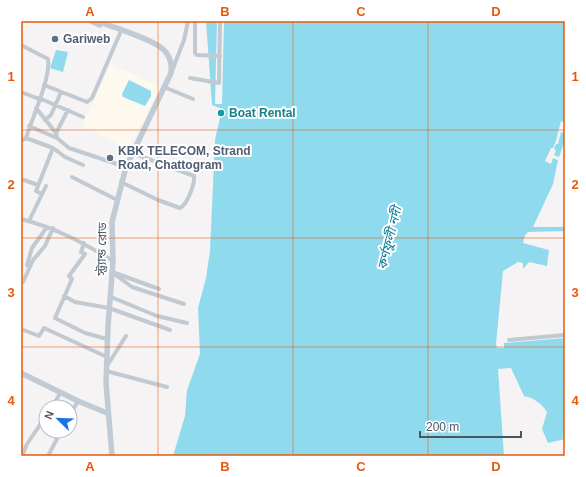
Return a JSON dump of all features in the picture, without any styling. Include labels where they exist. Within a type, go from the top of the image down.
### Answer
[{"type":"main road","points":[[91,21],[155,44],[162,48],[168,55],[172,64],[171,73]]},
{"type":"main road","points":[[98,21],[121,32]]},
{"type":"main road","name":"স্ট্র্যান্ড রোড","points":[[112,456],[112,442],[107,413],[106,369],[109,308],[113,273],[112,222],[126,167],[171,73]]},
{"type":"main road","points":[[21,373],[74,399]]},
{"type":"main road","points":[[78,401],[107,413]]},
{"type":"street","points":[[171,73],[184,40],[188,21]]},
{"type":"street","points":[[195,21],[194,53],[198,55],[220,56]]},
{"type":"street","points":[[190,78],[219,83],[220,21]]},
{"type":"street","points":[[44,85],[87,102],[90,101],[121,32]]},
{"type":"street","points":[[21,45],[48,59],[44,85],[26,138]]},
{"type":"street","points":[[164,87],[193,99]]},
{"type":"street","points":[[21,92],[84,117]]},
{"type":"street","points":[[45,120],[51,115],[61,92]]},
{"type":"street","points":[[36,108],[57,136],[69,148],[126,167]]},
{"type":"street","points":[[57,136],[68,110]]},
{"type":"street","points":[[29,126],[57,136]]},
{"type":"street","points":[[21,140],[26,138],[53,148],[83,166]]},
{"type":"street","points":[[42,194],[36,192],[53,148]]},
{"type":"street","points":[[121,182],[158,200],[180,208],[184,206],[189,194],[194,176],[132,153]]},
{"type":"street","points":[[72,177],[117,200]]},
{"type":"street","points":[[21,179],[38,184]]},
{"type":"street","points":[[29,221],[46,186]]},
{"type":"street","points":[[21,219],[53,228],[84,243],[113,261]]},
{"type":"street","points":[[23,282],[32,248],[47,227]]},
{"type":"street","points":[[28,266],[45,246],[53,228]]},
{"type":"street","points":[[84,243],[81,252],[85,254],[72,270],[69,277],[72,279],[55,318],[85,333],[107,339]]},
{"type":"street","points":[[21,264],[28,266]]},
{"type":"street","points":[[113,273],[159,289]]},
{"type":"street","points":[[113,273],[132,287],[184,304]]},
{"type":"street","points":[[64,296],[80,303],[109,308],[170,330]]},
{"type":"street","points":[[111,297],[157,316],[187,323]]},
{"type":"street","points":[[21,329],[39,336],[44,328],[107,358]]},
{"type":"street","points":[[509,340],[565,335]]},
{"type":"street","points":[[126,336],[106,369],[167,387]]},
{"type":"street","points":[[57,399],[62,392]]},
{"type":"street","points":[[22,456],[27,444],[38,428]]},
{"type":"street","points":[[48,456],[57,439]]},
{"type":"shaded area","points":[[111,64],[161,87],[128,149],[82,125]]},
{"type":"water","name":"কর্ণফুলী নদী","points":[[206,21],[565,21],[565,140],[558,160],[553,184],[533,227],[565,227],[565,231],[528,232],[525,235],[523,243],[549,250],[547,266],[529,262],[523,269],[523,263],[518,262],[503,271],[496,344],[497,348],[504,348],[504,343],[565,338],[565,439],[548,443],[542,429],[547,412],[537,401],[524,396],[511,368],[498,369],[504,456],[173,456],[185,416],[187,390],[200,354],[198,308],[206,278],[210,251],[215,140],[222,109],[212,105]]},
{"type":"water","points":[[56,50],[68,52],[63,72],[50,68]]},
{"type":"water","points":[[129,80],[151,91],[151,96],[145,106],[123,97],[122,94]]},
{"type":"pier","points":[[217,21],[224,21],[222,104],[215,104]]},
{"type":"pier","points":[[561,121],[565,123],[565,130],[564,133],[561,132],[558,144],[556,144],[554,149],[556,150],[554,155],[560,158],[560,161],[553,158],[551,164],[545,161],[556,141]]},
{"type":"place","name":"Gariweb","points":[[55,39]]},
{"type":"place","name":"Boat Rental","points":[[221,113]]},
{"type":"place","name":"KBK TELECOM, Strand Road, Chattogram","points":[[110,158]]}]
